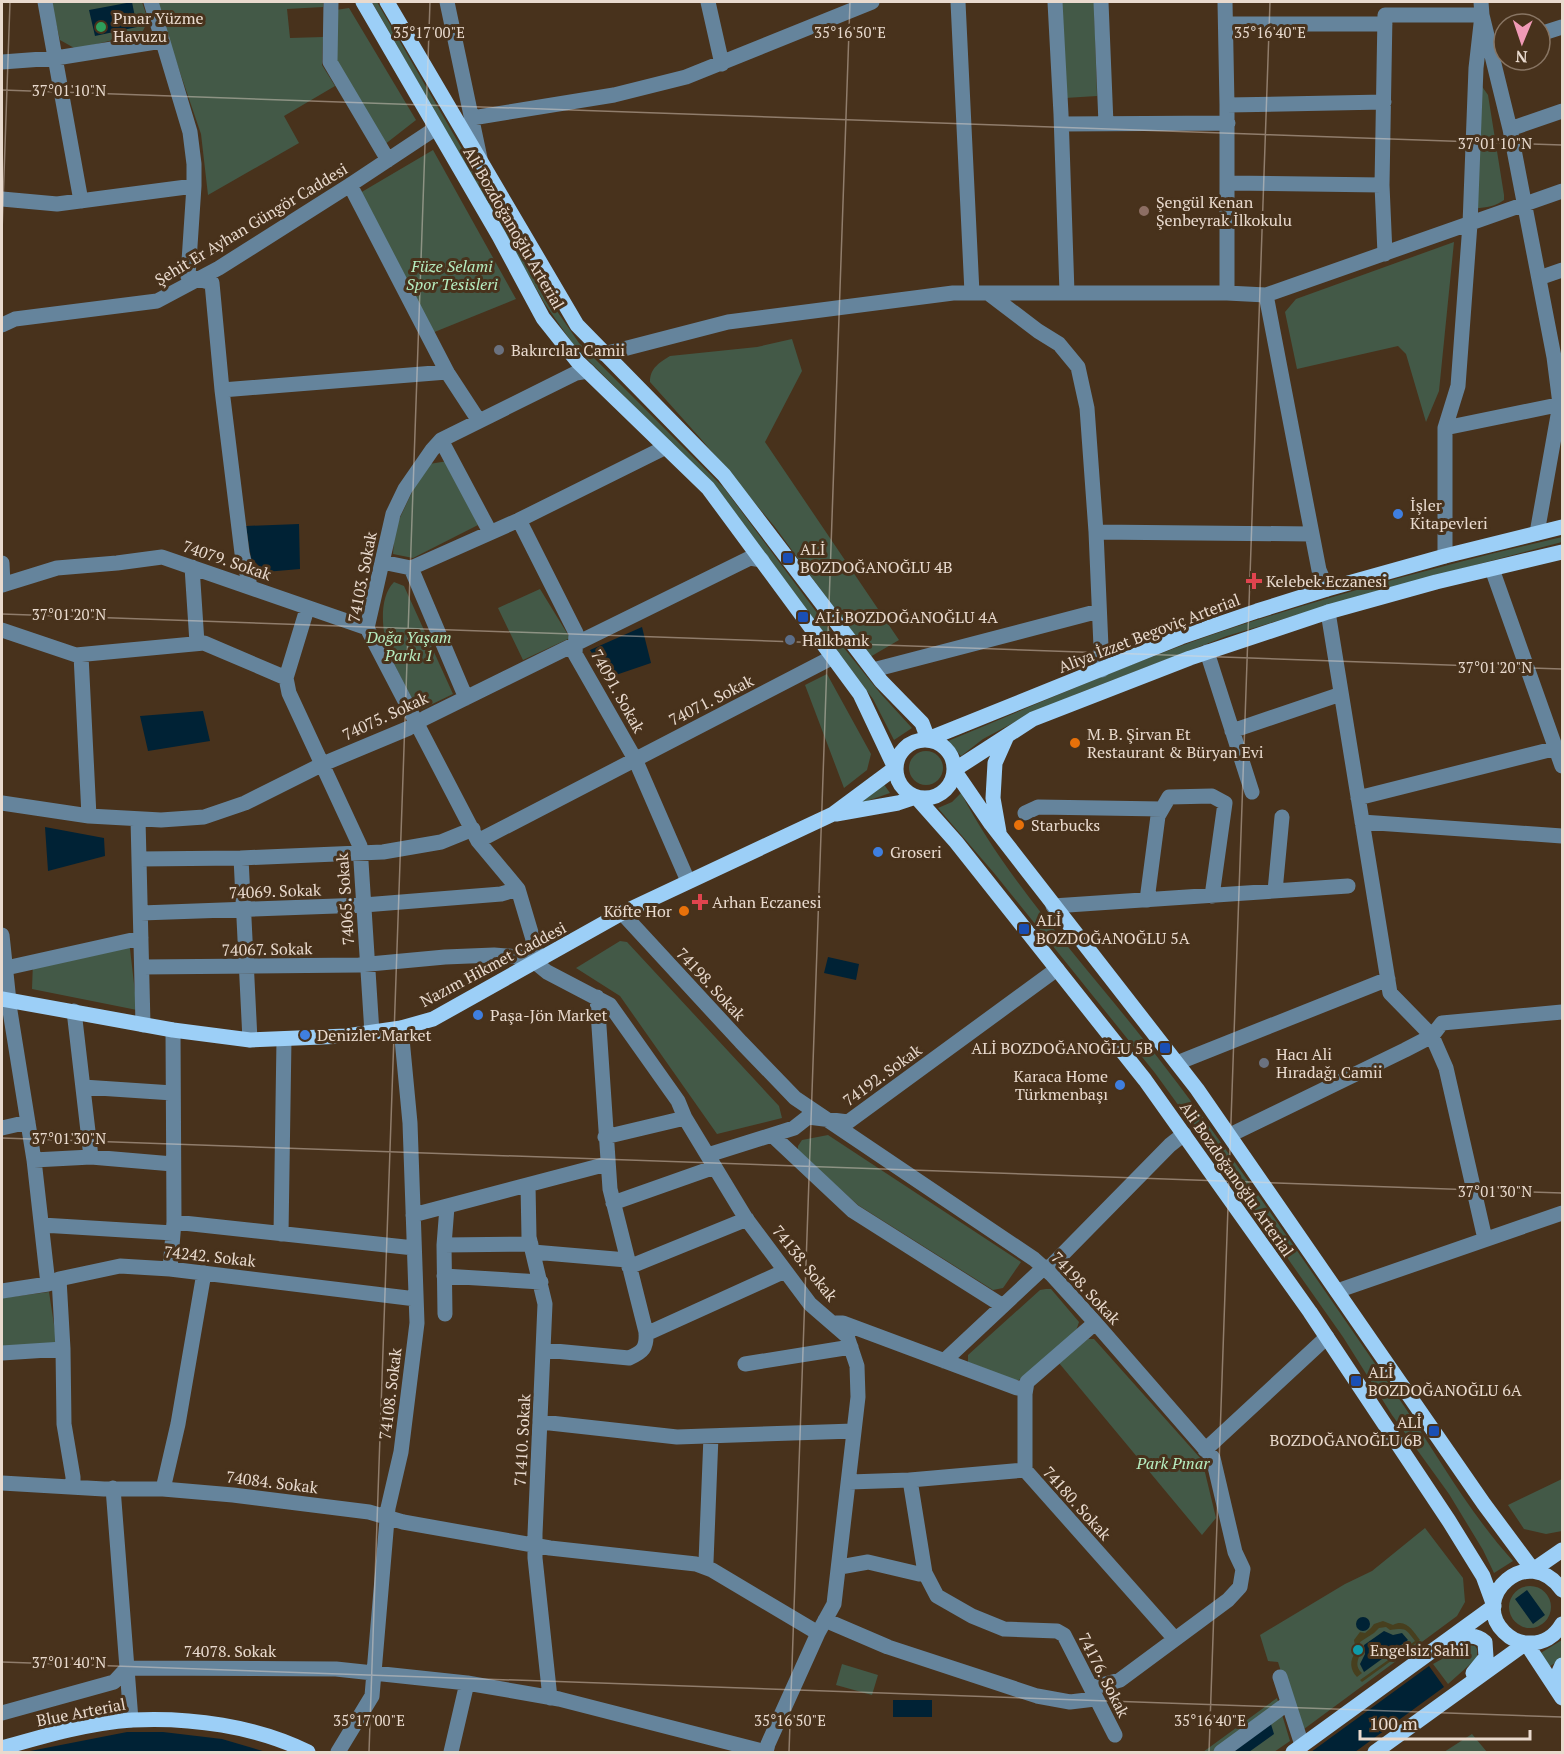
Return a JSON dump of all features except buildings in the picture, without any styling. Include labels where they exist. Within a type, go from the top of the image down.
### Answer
[{"type":"main road","name":"Ali Bozdoğanoğlu Arterial","points":[[363,2],[499,236],[543,318],[588,371],[708,488],[860,693],[895,768]]},
{"type":"main road","name":"Ali Bozdoğanoğlu Arterial","points":[[387,2],[577,326],[724,475],[873,670],[922,723],[928,739]]},
{"type":"main road","name":"Aliya İzzet Begoviç Arterial","points":[[928,739],[1181,637],[1327,588],[1563,527]]},
{"type":"main road","points":[[954,770],[1033,719],[1207,652],[1328,612],[1430,584],[1563,552]]},
{"type":"main road","points":[[1000,837],[993,798],[995,763],[1007,736]]},
{"type":"main road","points":[[928,739],[946,748],[951,756],[954,770],[950,785],[943,792],[934,796],[916,797],[898,803],[833,814],[895,768],[902,750],[909,744],[928,739]]},
{"type":"main road","points":[[895,768],[901,786],[916,797]]},
{"type":"main road","name":"Ali Bozdoğanoğlu Arterial","points":[[954,770],[1000,837],[1177,1063],[1230,1135],[1484,1504],[1533,1570]]},
{"type":"main road","name":"Ali Bozdoğanoğlu Arterial","points":[[916,797],[956,842],[1145,1080],[1184,1134],[1327,1337],[1449,1521],[1483,1576],[1500,1628],[1509,1637],[1526,1643]]},
{"type":"main road","name":"Nazım Hikmet Caddesi","points":[[5,999],[143,1025],[250,1040],[372,1033],[401,1028],[433,1019],[622,913],[833,814]]},
{"type":"main road","points":[[1298,1749],[1494,1606],[1501,1585],[1510,1577],[1533,1570],[1563,1550]]},
{"type":"main road","points":[[1533,1570],[1546,1574],[1563,1590]]},
{"type":"main road","points":[[1376,1752],[1526,1643],[1542,1642],[1553,1636],[1563,1624]]},
{"type":"main road","points":[[1423,1657],[1467,1636],[1480,1637],[1485,1642],[1486,1657],[1452,1696]]},
{"type":"main road","points":[[1526,1643],[1563,1697]]},
{"type":"main road","points":[[1563,1665],[1557,1674],[1557,1679],[1563,1697]]},
{"type":"main road","name":"Blue Arterial","points":[[2,1748],[85,1726],[131,1720],[162,1720],[209,1723],[278,1740],[308,1752]]},
{"type":"street","points":[[45,2],[81,201]]},
{"type":"street","points":[[151,2],[190,132],[194,186],[188,276],[212,283],[222,390],[242,554],[250,586]]},
{"type":"street","points":[[332,2],[330,62],[388,160]]},
{"type":"street","points":[[447,2],[481,164]]},
{"type":"street","points":[[708,2],[722,64]]},
{"type":"street","points":[[472,118],[614,95],[686,77],[872,2]]},
{"type":"street","points":[[958,2],[972,293]]},
{"type":"street","points":[[1055,2],[1062,124],[1067,293]]},
{"type":"street","points":[[1101,2],[1106,124]]},
{"type":"street","points":[[1225,2],[1228,123],[1227,293]]},
{"type":"street","points":[[1385,254],[1382,186],[1385,15],[1481,8]]},
{"type":"street","points":[[1481,8],[1492,34]]},
{"type":"street","points":[[1445,556],[1444,428],[1458,386],[1470,224],[1476,68],[1481,8]]},
{"type":"street","points":[[1226,24],[1385,24]]},
{"type":"street","points":[[2,62],[56,58],[162,41]]},
{"type":"street","points":[[1501,72],[1524,204],[1558,356],[1561,404],[1537,533]]},
{"type":"street","points":[[1227,105],[1384,102]]},
{"type":"street","points":[[1510,129],[1563,111]]},
{"type":"street","points":[[1062,124],[1228,123]]},
{"type":"street","name":"Şehit Er Ayhan Güngör Caddesi","points":[[2,325],[15,318],[157,301],[200,279],[350,186],[436,129]]},
{"type":"street","points":[[1227,183],[1382,186]]},
{"type":"street","points":[[2,199],[57,204],[194,186]]},
{"type":"street","points":[[350,186],[447,372],[479,421]]},
{"type":"street","points":[[604,354],[728,322],[953,293],[1266,295],[1563,191]]},
{"type":"street","points":[[1539,278],[1563,270]]},
{"type":"street","points":[[988,293],[1059,344],[1078,367],[1087,408],[1096,532],[1102,669]]},
{"type":"street","points":[[1266,295],[1312,534],[1320,570],[1327,588]]},
{"type":"street","name":"74103. Sokak","points":[[536,963],[535,946],[518,889],[476,835],[367,628],[393,514],[405,489],[441,440],[576,373],[588,371]]},
{"type":"street","points":[[222,390],[447,372]]},
{"type":"street","points":[[1444,428],[1561,404]]},
{"type":"street","points":[[441,440],[490,532]]},
{"type":"street","points":[[382,562],[411,568],[519,519],[666,447]]},
{"type":"street","name":"74091. Sokak","points":[[519,519],[576,633],[575,654],[635,759],[688,881]]},
{"type":"street","points":[[1096,532],[1312,534]]},
{"type":"street","name":"74079. Sokak","points":[[2,585],[57,568],[162,557],[367,628]]},
{"type":"street","name":"74075. Sokak","points":[[2,803],[89,816],[161,820],[204,817],[245,803],[323,764],[417,723],[750,558],[762,560]]},
{"type":"street","points":[[2,563],[2,585]]},
{"type":"street","points":[[192,567],[197,643]]},
{"type":"street","points":[[411,568],[466,698]]},
{"type":"street","points":[[1492,569],[1563,766]]},
{"type":"street","points":[[2,630],[76,655],[204,643],[286,678],[307,609]]},
{"type":"street","points":[[873,670],[1100,611]]},
{"type":"street","points":[[1328,612],[1390,993],[1432,1036],[1446,1068],[1485,1239]]},
{"type":"street","points":[[1207,652],[1252,792]]},
{"type":"street","points":[[81,655],[89,816]]},
{"type":"street","name":"74071. Sokak","points":[[139,859],[241,858],[383,852],[476,835],[635,759],[833,657]]},
{"type":"street","name":"74065. Sokak","points":[[286,678],[289,693],[360,846],[372,1033]]},
{"type":"street","points":[[1232,731],[1341,694]]},
{"type":"street","points":[[1358,798],[1557,748]]},
{"type":"street","points":[[1147,900],[1158,816],[1169,797],[1212,796],[1225,803],[1212,896]]},
{"type":"street","points":[[1025,813],[1038,807],[1162,809]]},
{"type":"street","points":[[1275,891],[1282,817]]},
{"type":"street","points":[[138,819],[143,1025]]},
{"type":"street","points":[[1362,822],[1563,836]]},
{"type":"street","points":[[241,858],[250,1040]]},
{"type":"street","points":[[1053,906],[1348,886]]},
{"type":"street","name":"74069. Sokak","points":[[141,913],[364,905],[501,894],[518,889]]},
{"type":"street","name":"74198. Sokak","points":[[622,913],[795,1098],[1046,1268],[1213,1458],[1235,1552],[1244,1569],[1240,1587],[1228,1600],[1120,1680],[1070,1702],[1037,1696],[821,1626],[704,1566]]},
{"type":"street","points":[[2,935],[6,968],[5,999],[28,1122],[42,1225],[54,1282],[63,1349],[64,1424],[74,1477],[73,1487]]},
{"type":"street","points":[[6,968],[141,938]]},
{"type":"street","name":"74067. Sokak","points":[[142,967],[246,968],[367,964],[494,955],[519,957],[536,963]]},
{"type":"street","name":"74138. Sokak","points":[[536,963],[547,972],[610,1005],[678,1101],[685,1118],[747,1219],[810,1304],[847,1336],[857,1366],[858,1397],[834,1604],[821,1626],[766,1752]]},
{"type":"street","name":"74192. Sokak","points":[[613,1203],[772,1135],[794,1128],[808,1117],[848,1122],[1056,969]]},
{"type":"street","points":[[1177,1063],[1388,979]]},
{"type":"street","points":[[544,1350],[629,1358],[641,1353],[646,1345],[646,1334],[613,1203],[607,1164],[597,997]]},
{"type":"street","points":[[74,1011],[91,1157]]},
{"type":"street","points":[[1230,1135],[1432,1036],[1442,1023],[1563,1012]]},
{"type":"street","name":"74108. Sokak","points":[[338,1752],[372,1696],[387,1517],[401,1452],[417,1323],[410,1123],[401,1028]]},
{"type":"street","points":[[170,1269],[173,1228],[173,1030]]},
{"type":"street","points":[[281,1234],[284,1039]]},
{"type":"street","points":[[83,1087],[173,1093]]},
{"type":"street","points":[[605,1137],[685,1118]]},
{"type":"street","points":[[2,1128],[28,1122]]},
{"type":"street","points":[[944,1361],[1039,1272],[1052,1265],[1170,1145],[1184,1134]]},
{"type":"street","points":[[772,1135],[853,1211],[1003,1306]]},
{"type":"street","points":[[34,1160],[91,1157],[173,1164]]},
{"type":"street","points":[[413,1215],[447,1208],[607,1164]]},
{"type":"street","name":"71410. Sokak","points":[[528,1185],[532,1248],[545,1304],[535,1546],[550,1698]]},
{"type":"street","points":[[445,1314],[444,1245],[447,1208]]},
{"type":"street","points":[[1337,1291],[1563,1213]]},
{"type":"street","points":[[444,1245],[532,1248],[628,1263],[747,1219]]},
{"type":"street","points":[[42,1225],[173,1228],[281,1234],[414,1248]]},
{"type":"street","name":"74242. Sokak","points":[[2,1291],[54,1282],[120,1266],[170,1269],[416,1299]]},
{"type":"street","points":[[646,1334],[785,1271]]},
{"type":"street","points":[[163,1490],[178,1425],[204,1273]]},
{"type":"street","points":[[444,1276],[541,1282]]},
{"type":"street","points":[[831,1322],[843,1323],[1017,1388],[1025,1388],[1027,1382],[1095,1323]]},
{"type":"street","points":[[1205,1450],[1327,1337]]},
{"type":"street","points":[[745,1364],[851,1347]]},
{"type":"street","points":[[2,1353],[63,1349]]},
{"type":"street","name":"74180. Sokak","points":[[1025,1388],[1025,1470],[1174,1640]]},
{"type":"street","points":[[541,1422],[677,1437],[854,1431]]},
{"type":"street","points":[[704,1566],[711,1436]]},
{"type":"street","points":[[849,1482],[910,1480],[1025,1470]]},
{"type":"street","name":"74176. Sokak","points":[[910,1480],[925,1573],[937,1596],[972,1616],[1004,1629],[1057,1631],[1064,1635],[1115,1735]]},
{"type":"street","name":"74084. Sokak","points":[[2,1483],[233,1495],[369,1512],[403,1522],[535,1546],[704,1566]]},
{"type":"street","points":[[113,1488],[131,1720]]},
{"type":"street","points":[[840,1567],[868,1562],[919,1574],[925,1573]]},
{"type":"street","points":[[2,1713],[114,1682],[127,1668]]},
{"type":"street","name":"74078. Sokak","points":[[127,1668],[336,1669],[467,1683],[550,1698],[766,1752]]},
{"type":"street","points":[[1280,1677],[1298,1749]]},
{"type":"street","points":[[451,1752],[467,1683]]},
{"type":"street","points":[[1221,1752],[1288,1703]]},
{"type":"green space","name":"Pınar Yüzme Havuzu","points":[[51,2],[142,2],[148,20],[142,33],[76,49],[60,40]]},
{"type":"green space","points":[[156,2],[323,2],[323,7],[287,9],[290,38],[323,37],[322,65],[335,86],[284,116],[299,143],[208,195],[201,134]]},
{"type":"green space","points":[[372,2],[377,2],[550,301],[579,343],[724,488],[832,633],[880,693],[912,728],[894,740],[873,699],[719,491],[575,347],[545,304]]},
{"type":"green space","points":[[1061,2],[1094,2],[1097,96],[1065,98]]},
{"type":"green space","points":[[349,8],[416,120],[384,145],[333,60],[336,10]]},
{"type":"green space","points":[[1481,85],[1488,95],[1504,200],[1491,206],[1476,208]]},
{"type":"green space","name":"Füze Selami Spor Tesisleri","points":[[433,150],[516,299],[432,333],[360,193]]},
{"type":"green space","points":[[1454,242],[1439,391],[1426,422],[1406,354],[1398,346],[1297,369],[1285,312],[1296,299]]},
{"type":"green space","points":[[792,339],[802,371],[765,442],[899,640],[870,657],[775,527],[650,382],[653,369],[670,356],[757,347]]},
{"type":"green space","points":[[448,461],[478,525],[413,558],[393,554],[395,528],[415,486],[429,464]]},
{"type":"green space","points":[[1562,537],[1562,542],[1366,594],[1227,636],[1026,716],[983,739],[961,756],[948,741],[1121,669],[1226,630],[1393,580]]},
{"type":"green space","name":"Doğa Yaşam Parkı 1","points":[[394,582],[404,586],[453,694],[422,709],[410,694],[392,660],[387,645],[383,626],[385,597]]},
{"type":"green space","points":[[540,589],[570,638],[523,660],[498,608]]},
{"type":"green space","points":[[827,674],[871,754],[867,770],[844,788],[805,685]]},
{"type":"green space","points":[[926,751],[938,756],[943,768],[938,780],[926,785],[914,780],[909,768],[914,756]]},
{"type":"green space","points":[[883,783],[890,793],[847,808]]},
{"type":"green space","points":[[961,793],[1020,885],[1158,1057],[1209,1126],[1404,1406],[1469,1505],[1513,1561],[1494,1573],[1483,1550],[1449,1494],[1392,1415],[1343,1337],[1155,1073],[994,873],[938,808],[952,802]]},
{"type":"green space","points":[[129,940],[137,1010],[32,989],[33,962]]},
{"type":"green space","points":[[620,941],[627,942],[779,1106],[782,1118],[717,1134],[620,996],[576,968]]},
{"type":"green space","points":[[828,1135],[1021,1262],[1003,1288],[993,1290],[858,1205],[798,1151],[802,1140]]},
{"type":"green space","points":[[1051,1289],[1079,1322],[1076,1331],[1019,1380],[968,1362],[968,1355],[1040,1290]]},
{"type":"green space","points":[[49,1292],[57,1344],[2,1347],[2,1298]]},
{"type":"green space","name":"Park Pınar","points":[[1088,1339],[1094,1339],[1202,1460],[1216,1518],[1202,1535],[1059,1363]]},
{"type":"green space","points":[[1562,1479],[1562,1531],[1546,1534],[1524,1529],[1508,1505]]},
{"type":"green space","points":[[1425,1528],[1463,1578],[1465,1602],[1457,1616],[1300,1732],[1278,1662],[1268,1661],[1260,1635],[1345,1584],[1372,1571]]},
{"type":"green space","points":[[1530,1586],[1545,1592],[1551,1607],[1545,1622],[1530,1628],[1515,1622],[1509,1607],[1515,1592]]},
{"type":"green space","points":[[1562,1640],[1562,1658],[1549,1667],[1539,1654]]},
{"type":"green space","points":[[1467,1645],[1475,1646],[1477,1658],[1448,1684],[1433,1664]]},
{"type":"green space","points":[[842,1664],[878,1675],[872,1695],[836,1685]]},
{"type":"green space","points":[[1277,1698],[1290,1741],[1274,1752],[1203,1752]]},
{"type":"green space","points":[[1472,1734],[1487,1752],[1444,1752]]},
{"type":"sand","name":"Engelsiz Sahil","points":[[1383,1621],[1393,1625],[1405,1624],[1420,1640],[1362,1682],[1360,1680],[1415,1641],[1405,1630],[1379,1628],[1360,1642],[1361,1653],[1357,1663],[1362,1673],[1357,1677],[1351,1665],[1356,1652],[1354,1640],[1360,1632],[1365,1633],[1374,1624]]},
{"type":"water","points":[[132,2],[137,27],[95,36],[89,10]]},
{"type":"water","points":[[299,524],[300,569],[265,572],[251,558],[246,526]]},
{"type":"water","points":[[642,627],[651,663],[607,678],[590,650]]},
{"type":"water","points":[[203,711],[210,741],[148,751],[140,716]]},
{"type":"water","points":[[45,827],[104,838],[105,856],[48,871]]},
{"type":"water","points":[[828,957],[859,964],[856,980],[824,973]]},
{"type":"water","points":[[1527,1590],[1545,1615],[1533,1624],[1515,1599]]},
{"type":"water","points":[[1360,1617],[1366,1617],[1370,1624],[1366,1631],[1360,1631],[1356,1627],[1356,1621]]},
{"type":"water","points":[[1384,1631],[1393,1635],[1402,1633],[1408,1640],[1364,1672],[1360,1664],[1365,1654],[1364,1645]]},
{"type":"water","points":[[1429,1666],[1444,1687],[1355,1752],[1311,1752]]},
{"type":"water","points":[[893,1700],[932,1700],[932,1717],[893,1717]]},
{"type":"water","points":[[1270,1721],[1274,1734],[1249,1752],[1228,1752]]},
{"type":"water","points":[[127,1732],[163,1732],[222,1739],[266,1752],[25,1752]]},
{"type":"place","name":"Pınar Yüzme Havuzu","points":[[101,27]]},
{"type":"place","name":"Şengül Kenan Şenbeyrak İlkokulu","points":[[1144,211]]},
{"type":"place","name":"Bakırcılar Camii","points":[[499,350]]},
{"type":"place","name":"İşler Kitapevleri","points":[[1398,514]]},
{"type":"place","name":"ALİ BOZDOĞANOĞLU 4B","points":[[788,558]]},
{"type":"place","name":"Kelebek Eczanesi","points":[[1254,581]]},
{"type":"place","name":"ALİ BOZDOĞANOĞLU 4A","points":[[803,617]]},
{"type":"place","name":"Halkbank","points":[[790,640]]},
{"type":"place","name":"M. B. Şirvan Et Restaurant & Büryan Evi","points":[[1075,743]]},
{"type":"place","name":"Starbucks","points":[[1019,825]]},
{"type":"place","name":"Groseri","points":[[878,852]]},
{"type":"place","name":"Arhan Eczanesi","points":[[700,902]]},
{"type":"place","name":"Köfte Hor","points":[[684,911]]},
{"type":"place","name":"ALİ BOZDOĞANOĞLU 5A","points":[[1024,929]]},
{"type":"place","name":"Paşa-Jön Market","points":[[478,1015]]},
{"type":"place","name":"Denizler Market","points":[[305,1035]]},
{"type":"place","name":"ALİ BOZDOĞANOĞLU 5B","points":[[1165,1048]]},
{"type":"place","name":"Hacı Ali Hıradağı Camii","points":[[1264,1063]]},
{"type":"place","name":"Karaca Home Türkmenbaşı","points":[[1120,1085]]},
{"type":"place","name":"ALİ BOZDOĞANOĞLU 6A","points":[[1356,1381]]},
{"type":"place","name":"ALİ BOZDOĞANOĞLU 6B","points":[[1434,1431]]},
{"type":"place","name":"Engelsiz Sahil","points":[[1358,1650]]}]
